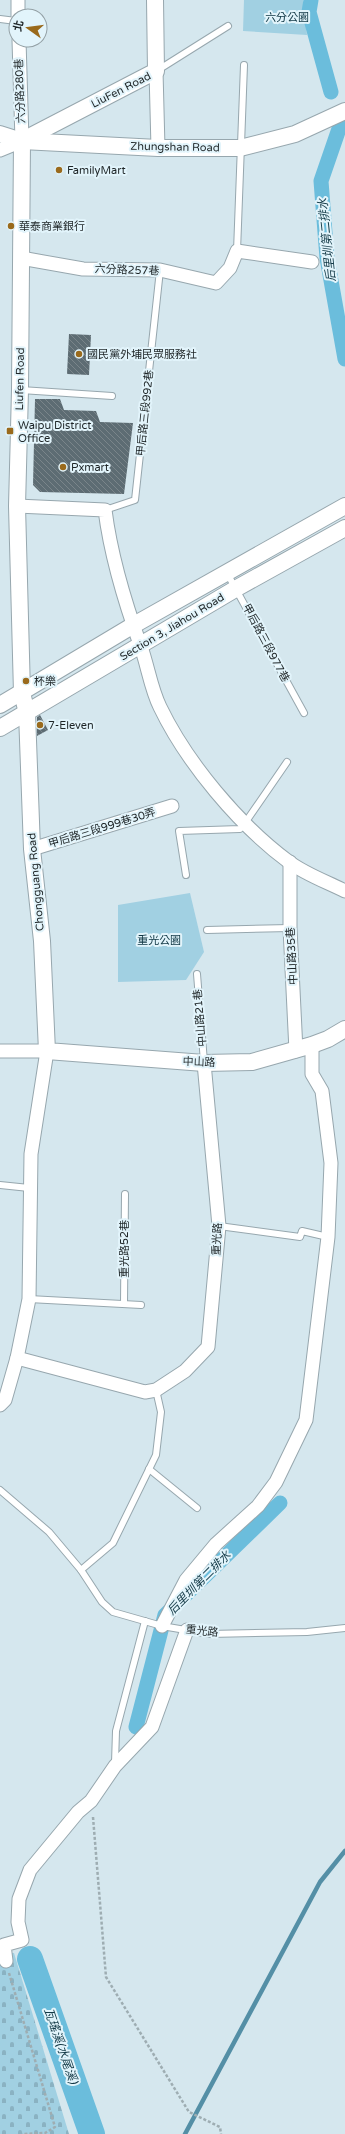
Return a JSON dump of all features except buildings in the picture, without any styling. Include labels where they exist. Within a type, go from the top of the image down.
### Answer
[{"type":"street","name":"LiuFen Road","points":[[22,141],[156,71],[155,0]]},
{"type":"street","name":"六分路280巷","points":[[19,48],[22,141]]},
{"type":"street","points":[[156,71],[158,148]]},
{"type":"street","name":"Zhungshan Road","points":[[0,134],[22,141],[158,148],[240,148],[296,134],[345,111]]},
{"type":"street","points":[[0,150],[22,141]]},
{"type":"street","name":"Liufen Road","points":[[22,141],[20,390],[17,506],[22,693],[27,713]]},
{"type":"street","points":[[238,251],[312,262]]},
{"type":"street","name":"六分路257巷","points":[[21,258],[83,269],[160,270],[216,283],[230,268],[238,251]]},
{"type":"street","name":"甲后路三段992巷","points":[[17,506],[105,510]]},
{"type":"street","name":"Section 3, Jiahou Road","points":[[0,705],[132,626],[345,506]]},
{"type":"street","points":[[105,510],[108,535],[132,626],[141,646],[160,707],[198,771],[245,823],[290,862],[345,891]]},
{"type":"street","name":"Section 3, Jiahou Road","points":[[0,728],[237,588],[345,528]]},
{"type":"street","name":"Chongguang Road","points":[[27,713],[32,849],[42,941],[47,1051]]},
{"type":"street","name":"甲后路三段999巷30弄","points":[[32,849],[172,806]]},
{"type":"street","name":"中山路35巷","points":[[290,862],[290,928],[296,1051]]},
{"type":"street","name":"中山路","points":[[47,1051],[204,1063],[252,1062],[312,1046],[345,1029]]},
{"type":"street","points":[[162,1626],[186,1580],[216,1544],[258,1506],[276,1482],[306,1420],[328,1237],[331,1163],[322,1092],[312,1074],[312,1046]]},
{"type":"street","points":[[0,1051],[47,1051],[36,1114],[29,1188],[29,1299],[17,1358],[5,1400],[0,1404]]},
{"type":"street","name":"重光路","points":[[156,1390],[185,1371],[208,1346],[219,1226],[204,1063]]},
{"type":"street","points":[[17,1358],[145,1392],[156,1390]]},
{"type":"street","points":[[6,1961],[4,1945],[22,1940],[18,1922],[19,1899],[30,1870],[78,1812],[91,1801],[115,1766],[152,1727],[188,1630]]},
{"type":"lane","points":[[156,71],[228,26]]},
{"type":"lane","points":[[238,251],[240,148],[244,65]]},
{"type":"lane","name":"甲后路三段992巷","points":[[105,510],[135,500],[160,270]]},
{"type":"lane","points":[[20,390],[112,396]]},
{"type":"lane","name":"甲后路三段977巷","points":[[227,573],[237,588],[304,713]]},
{"type":"lane","points":[[186,875],[179,831],[240,828],[287,762]]},
{"type":"lane","points":[[207,930],[290,928]]},
{"type":"lane","name":"中山路21巷","points":[[196,974],[204,1063]]},
{"type":"lane","points":[[0,1185],[29,1188]]},
{"type":"lane","name":"重光路52巷","points":[[124,1304],[125,1194]]},
{"type":"lane","points":[[219,1226],[300,1237],[302,1231],[328,1237]]},
{"type":"lane","points":[[29,1299],[141,1305]]},
{"type":"lane","points":[[81,1570],[113,1543],[156,1455],[161,1412],[156,1390]]},
{"type":"lane","points":[[149,1470],[197,1508]]},
{"type":"lane","name":"重光路","points":[[0,1490],[49,1532],[81,1570],[102,1602],[113,1612],[162,1626],[209,1634],[307,1632],[345,1628]]},
{"type":"lane","points":[[115,1766],[116,1731],[144,1621]]},
{"type":"path","points":[[91,1801],[106,1977],[189,2112],[220,2127],[221,2134]]},
{"type":"path","points":[[6,1961],[55,2127],[45,2133],[22,2134]]},
{"type":"green space","name":"六分公園","points":[[244,0],[303,0],[307,35],[243,31]]},
{"type":"green space","name":"重光公園","points":[[190,893],[204,952],[186,980],[118,982],[118,905]]},
{"type":"green space","points":[[0,1953],[14,1953],[69,2134],[0,2134]]},
{"type":"waterway","name":"后里圳第二排水","points":[[311,0],[309,12],[331,92]]},
{"type":"waterway","name":"后里圳第二排水","points":[[341,123],[321,181],[327,258],[345,359]]},
{"type":"waterway","name":"后里圳第二排水","points":[[136,1727],[165,1615],[280,1503]]},
{"type":"waterway","points":[[185,2134],[320,1882],[345,1851]]},
{"type":"waterway","name":"瓦瑤溪(水尾溪)","points":[[30,1959],[92,2134]]},
{"type":"place","name":"FamilyMart","points":[[59,170]]},
{"type":"place","name":"華泰商業銀行","points":[[11,226]]},
{"type":"place","name":"國民黨外埔民眾服務社","points":[[79,354]]},
{"type":"place","name":"Waipu District Office","points":[[10,431]]},
{"type":"place","name":"Pxmart","points":[[63,467]]},
{"type":"place","name":"杯樂","points":[[26,681]]},
{"type":"place","name":"7-Eleven","points":[[40,725]]}]
